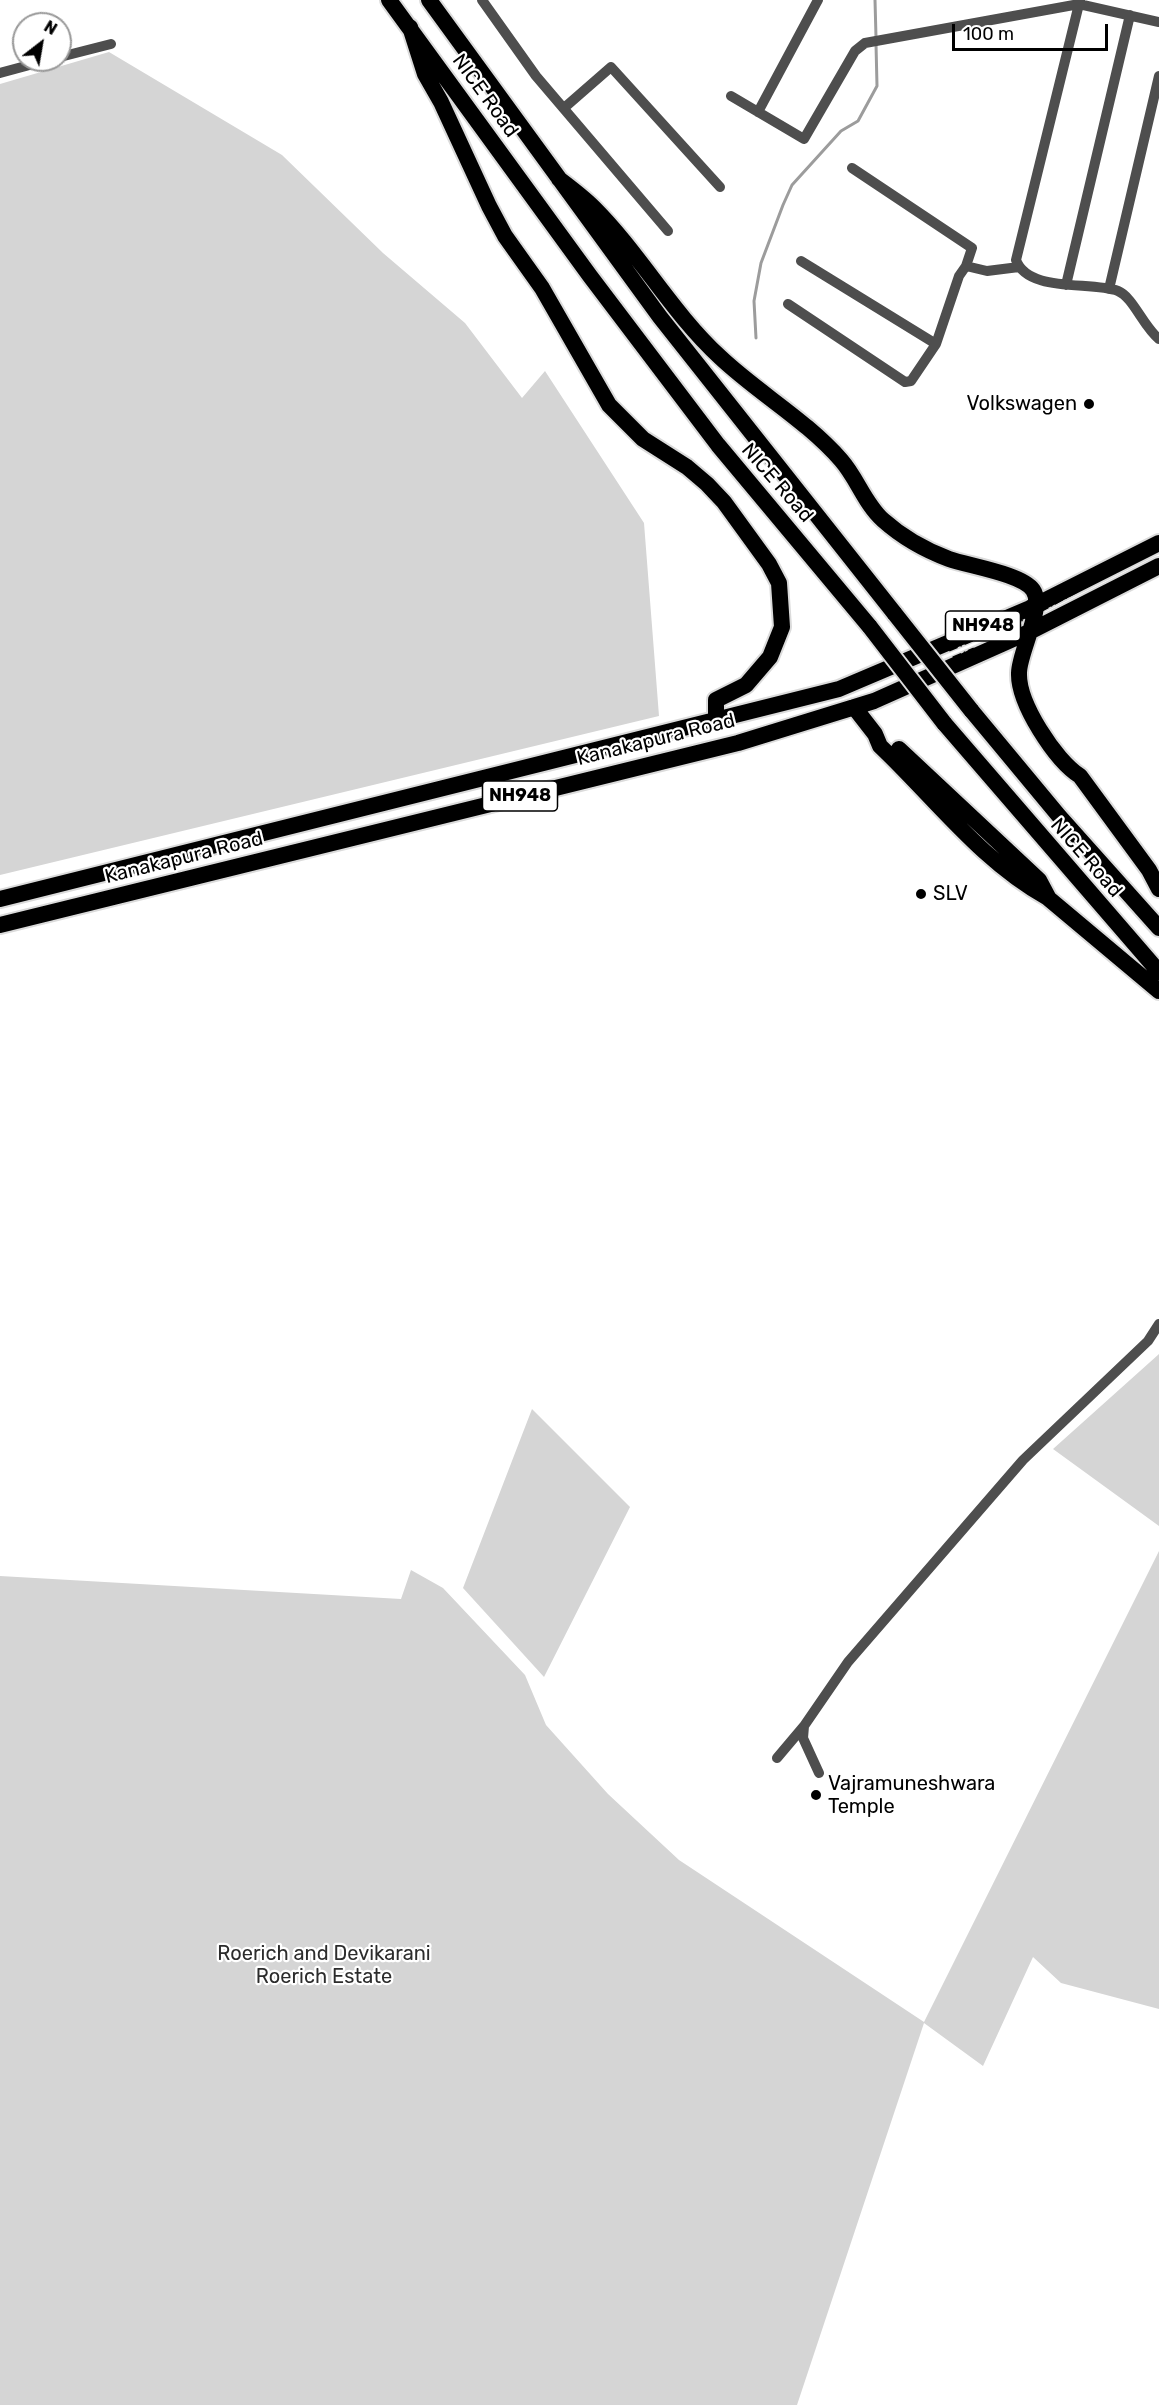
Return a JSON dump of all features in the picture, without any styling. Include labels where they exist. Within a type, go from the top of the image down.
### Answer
[{"type":"highway","name":"NICE Road","points":[[389,0],[583,267],[711,436],[870,627],[944,723],[1159,972]]},
{"type":"highway","name":"NICE Road","points":[[429,0],[673,333],[971,710],[1059,816],[1159,928]]},
{"type":"highway","points":[[410,27],[425,74],[441,102],[489,206],[505,236],[542,288],[609,405],[643,439],[687,467],[707,484],[724,502],[769,564],[779,583],[782,627],[778,642],[761,670],[746,685],[716,700],[716,719]]},
{"type":"highway","points":[[559,179],[594,208],[680,315],[720,358],[843,461],[880,518],[913,542],[948,558],[1020,580],[1033,590],[1037,604],[1021,652],[1020,684],[1025,702],[1066,767],[1080,776],[1149,870],[1159,889]]},
{"type":"highway","name":"Kanakapura Road","points":[[0,899],[839,689],[1058,595],[1159,543]]},
{"type":"highway","name":"Kanakapura Road","points":[[0,925],[600,775],[738,743],[854,707],[1029,632],[1159,566]]},
{"type":"highway","points":[[854,707],[875,734],[880,746],[952,820],[1030,888],[1048,898],[1159,990]]},
{"type":"highway","points":[[591,751],[600,775]]},
{"type":"street","points":[[482,0],[536,76],[668,231]]},
{"type":"street","points":[[758,112],[818,0]]},
{"type":"street","points":[[1080,2],[1016,260],[1026,274],[1066,285],[1109,289],[1126,295],[1141,320],[1159,339]]},
{"type":"street","points":[[731,96],[804,139],[855,51],[865,43],[1080,2],[1159,22]]},
{"type":"street","points":[[1066,285],[1130,15]]},
{"type":"street","points":[[72,54],[111,44]]},
{"type":"street","points":[[564,108],[611,67],[720,187]]},
{"type":"street","points":[[1109,289],[1159,76]]},
{"type":"street","points":[[788,304],[905,382],[911,381],[936,344],[956,285],[972,248],[852,168]]},
{"type":"street","points":[[801,261],[936,344]]},
{"type":"street","points":[[966,266],[987,271],[1019,267]]},
{"type":"street","points":[[777,1758],[804,1726],[848,1662],[1023,1460],[1148,1341],[1159,1324]]},
{"type":"street","points":[[804,1726],[803,1738],[819,1773]]},
{"type":"green space","points":[[109,52],[282,155],[383,253],[465,323],[522,398],[545,371],[644,523],[659,716],[0,875],[0,84],[41,72],[72,72],[72,63]]},
{"type":"green space","points":[[1159,1354],[1159,1526],[1053,1449]]},
{"type":"green space","points":[[532,1409],[630,1507],[544,1677],[463,1588]]},
{"type":"green space","name":"Roerich and Devikarani Roerich Estate","points":[[1159,1551],[1159,2009],[1061,1983],[1033,1957],[983,2066],[924,2023],[797,2405],[0,2405],[0,1576],[401,1599],[411,1570],[443,1588],[525,1675],[546,1725],[608,1794],[679,1860],[924,2022]]},
{"type":"waterway","points":[[875,0],[876,37]]},
{"type":"waterway","points":[[756,338],[754,301],[761,263],[783,205],[792,185],[841,131],[858,121],[877,86],[876,44]]},
{"type":"railway","points":[[949,650],[1031,616],[1159,547]]},
{"type":"railway","points":[[953,658],[974,649]]},
{"type":"place","name":"Volkswagen","points":[[1089,404]]},
{"type":"place","name":"SLV","points":[[921,894]]},
{"type":"place","name":"Vajramuneshwara Temple","points":[[816,1795]]}]
